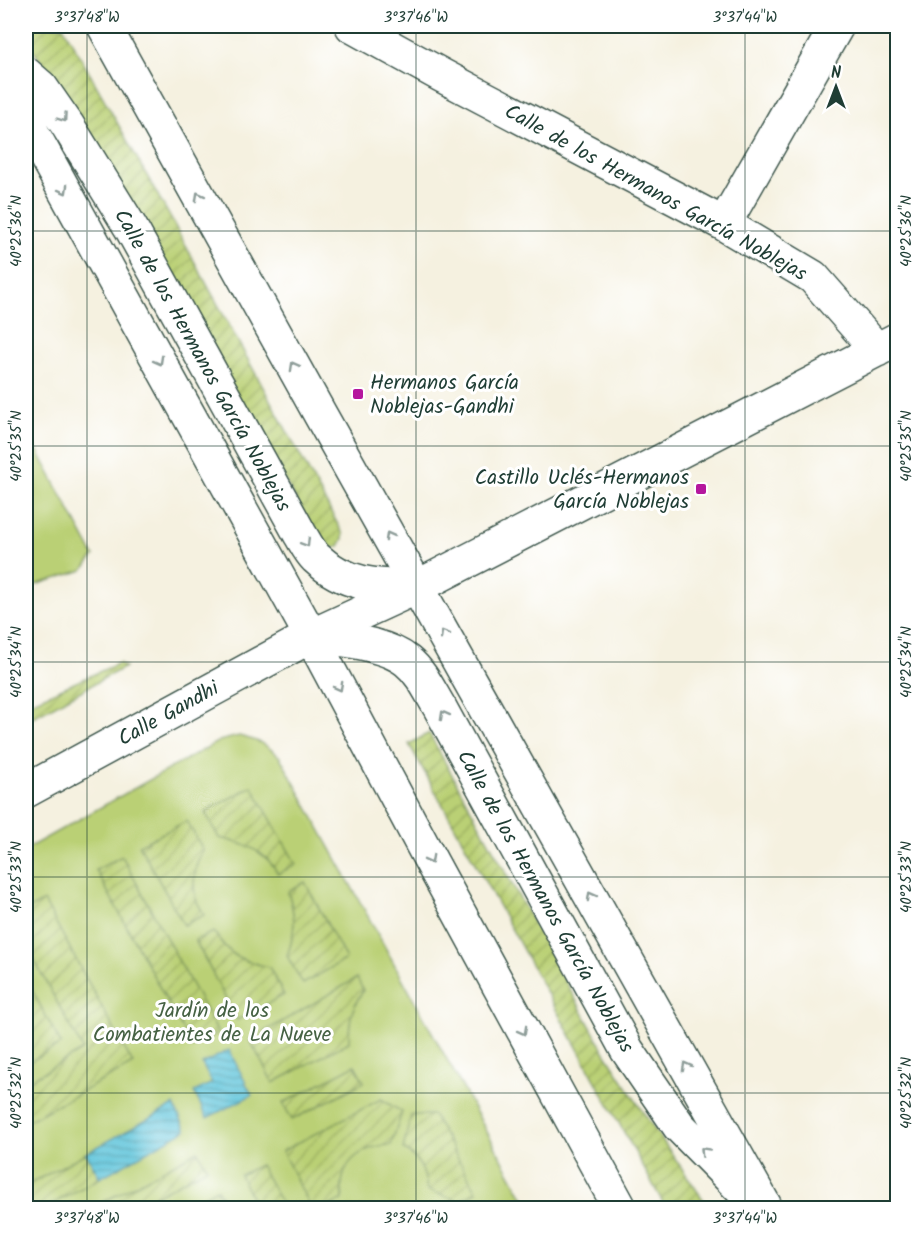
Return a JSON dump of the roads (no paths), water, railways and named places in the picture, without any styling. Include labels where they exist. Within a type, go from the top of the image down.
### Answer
[{"type":"main road","name":"Calle de los Hermanos García Noblejas","points":[[104,26],[766,1209]]},
{"type":"main road","name":"Calle de los Hermanos García Noblejas","points":[[352,26],[724,225],[813,277],[887,345]]},
{"type":"main road","points":[[724,225],[837,26]]},
{"type":"main road","name":"Calle de los Hermanos García Noblejas","points":[[26,74],[41,87],[68,126],[131,228],[314,556],[334,572],[349,580],[376,585],[417,587]]},
{"type":"main road","name":"Calle de los Hermanos García Noblejas","points":[[26,121],[370,744],[620,1209]]},
{"type":"main road","points":[[311,636],[417,587],[887,345]]},
{"type":"main road","name":"Calle de los Hermanos García Noblejas","points":[[311,636],[348,640],[387,651],[406,660],[420,674],[627,1050],[679,1126],[759,1209]]},
{"type":"main road","name":"Calle Gandhi","points":[[26,791],[311,636]]},
{"type":"water","points":[[229,1050],[252,1095],[207,1118],[194,1092],[212,1083],[202,1064]]},
{"type":"water","points":[[174,1105],[186,1130],[100,1178],[86,1153]]},
{"type":"place","name":"Hermanos García Noblejas-Gandhi","points":[[358,394]]},
{"type":"place","name":"Castillo Uclés-Hermanos García Noblejas","points":[[701,489]]},
{"type":"park label","name":"Jardín de los Combatientes de La Nueve","points":[[212,1022]]}]
